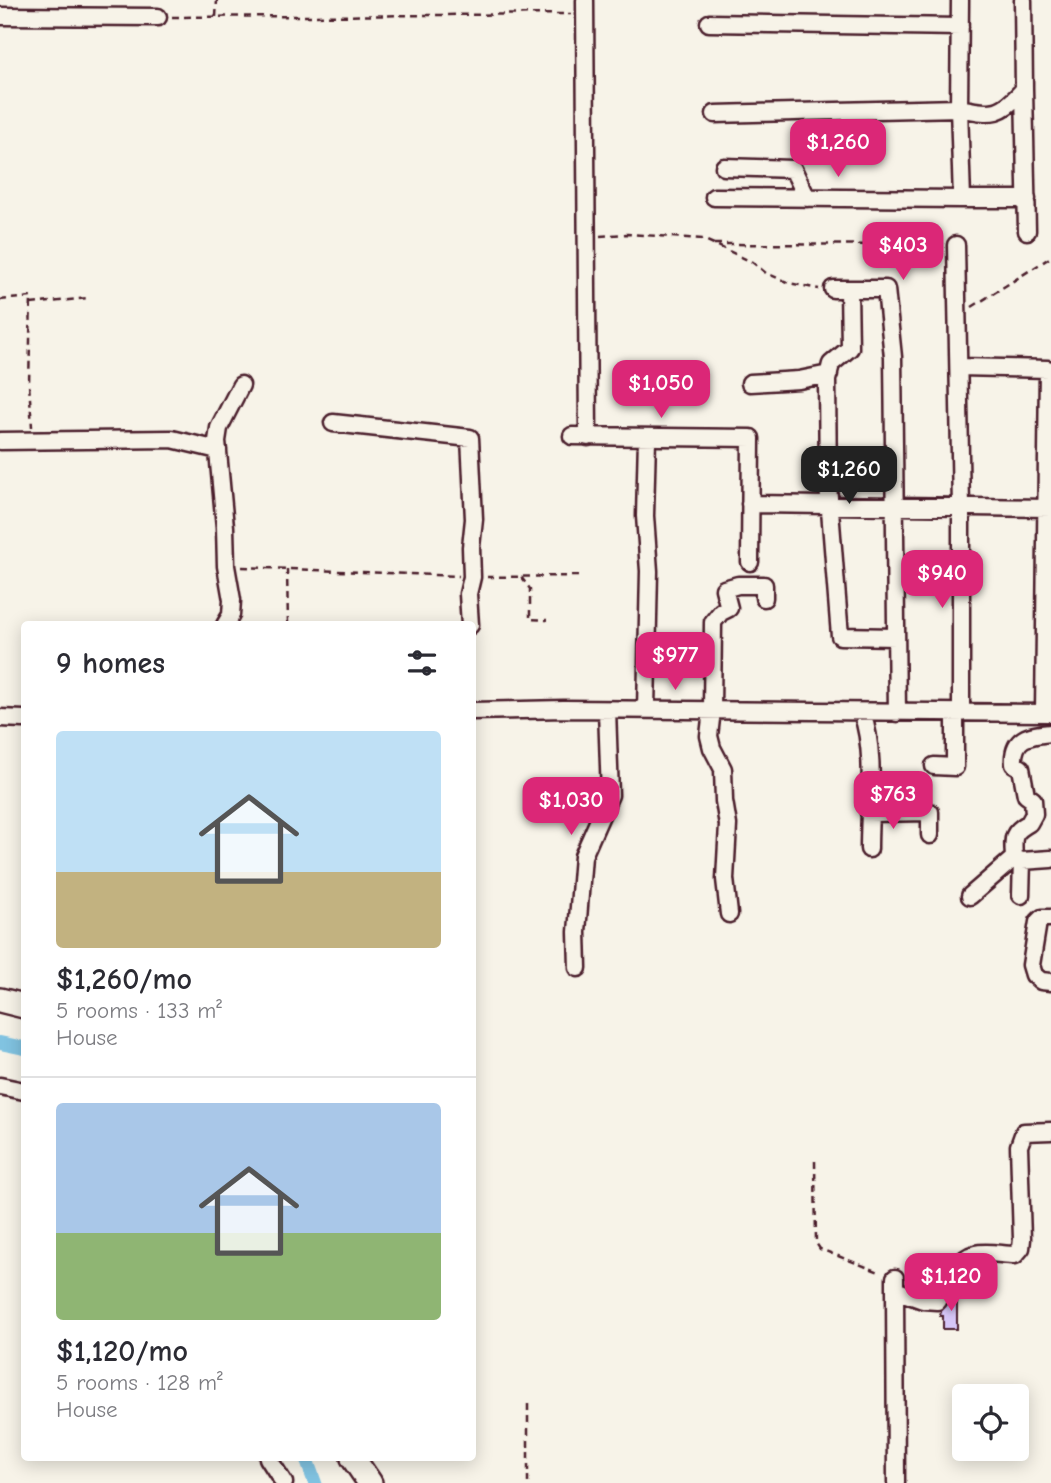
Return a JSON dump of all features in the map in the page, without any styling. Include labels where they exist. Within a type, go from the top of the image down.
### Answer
[{"type":"street","points":[[960,0],[958,108],[962,199]]},
{"type":"street","points":[[1023,0],[1027,231]]},
{"type":"street","points":[[585,7],[588,237],[580,437],[751,438],[750,562]]},
{"type":"street","points":[[0,16],[159,17]]},
{"type":"street","points":[[709,23],[960,27]]},
{"type":"street","points":[[715,114],[958,108],[980,112],[998,111],[1010,106],[1024,89]]},
{"type":"street","points":[[724,167],[793,169],[807,198]]},
{"type":"street","points":[[714,197],[1027,199]]},
{"type":"street","points":[[934,766],[955,767],[958,713],[961,507],[956,245]]},
{"type":"street","points":[[896,637],[841,636],[828,485],[828,374],[831,364],[850,348],[841,289],[886,289],[893,357],[897,713]]},
{"type":"street","points":[[476,710],[1047,713],[1048,369],[959,366]]},
{"type":"street","points":[[750,383],[799,380],[828,374]]},
{"type":"street","points":[[227,621],[231,615],[232,600],[226,566],[218,450],[219,428],[241,385]]},
{"type":"street","points":[[333,423],[470,438],[474,507],[472,577],[468,594],[470,621]]},
{"type":"street","points":[[646,710],[649,571],[645,516],[647,438]]},
{"type":"street","points":[[0,441],[172,439],[218,450]]},
{"type":"street","points":[[750,504],[1048,508]]},
{"type":"street","points":[[729,914],[725,879],[727,812],[723,769],[709,736],[713,622],[721,612],[729,608],[724,589],[738,585],[764,585],[764,598]]},
{"type":"street","points":[[578,968],[577,932],[583,856],[610,795],[607,710]]},
{"type":"street","points":[[862,713],[868,730],[869,849]]},
{"type":"street","points":[[0,718],[21,719]]},
{"type":"street","points":[[1021,895],[1014,835],[1029,823],[1035,807],[1033,800],[1026,795],[1021,768],[1014,764],[1014,748],[1033,734],[1051,733]]},
{"type":"street","points":[[869,813],[930,812],[930,835]]},
{"type":"street","points":[[970,897],[1018,859],[1051,859]]},
{"type":"street","points":[[1051,918],[1042,918],[1038,922],[1031,965],[1034,975],[1041,981],[1051,982]]},
{"type":"street","points":[[0,1000],[21,1005]]},
{"type":"street","points":[[0,1086],[21,1090]]},
{"type":"street","points":[[895,1284],[923,1300],[937,1301],[948,1280],[964,1260],[975,1254],[1015,1255],[1021,1248],[1022,1239],[1021,1139],[1024,1132],[1051,1131]]},
{"type":"street","points":[[895,1284],[896,1483]]},
{"type":"street","points":[[270,1461],[284,1483]]},
{"type":"street","points":[[355,1461],[370,1483]]},
{"type":"path","points":[[216,17],[217,0]]},
{"type":"path","points":[[159,17],[585,7]]},
{"type":"path","points":[[588,237],[661,236],[703,239],[752,262],[766,273],[789,282],[809,288],[841,289]]},
{"type":"path","points":[[712,244],[956,245]]},
{"type":"path","points":[[958,316],[1051,257]]},
{"type":"path","points":[[0,300],[32,297],[29,384],[33,441]]},
{"type":"path","points":[[31,304],[89,298]]},
{"type":"path","points":[[226,566],[472,577],[578,576]]},
{"type":"path","points":[[287,569],[288,621]]},
{"type":"path","points":[[521,577],[530,589],[530,619],[547,620]]},
{"type":"path","points":[[815,1161],[816,1243],[820,1249],[895,1284]]},
{"type":"path","points":[[528,1403],[528,1483]]},
{"type":"building","points":[[957,1286],[957,1329],[943,1329],[941,1311]]},
{"type":"waterway","points":[[0,1043],[21,1047]]},
{"type":"waterway","points":[[307,1461],[315,1483]]}]
